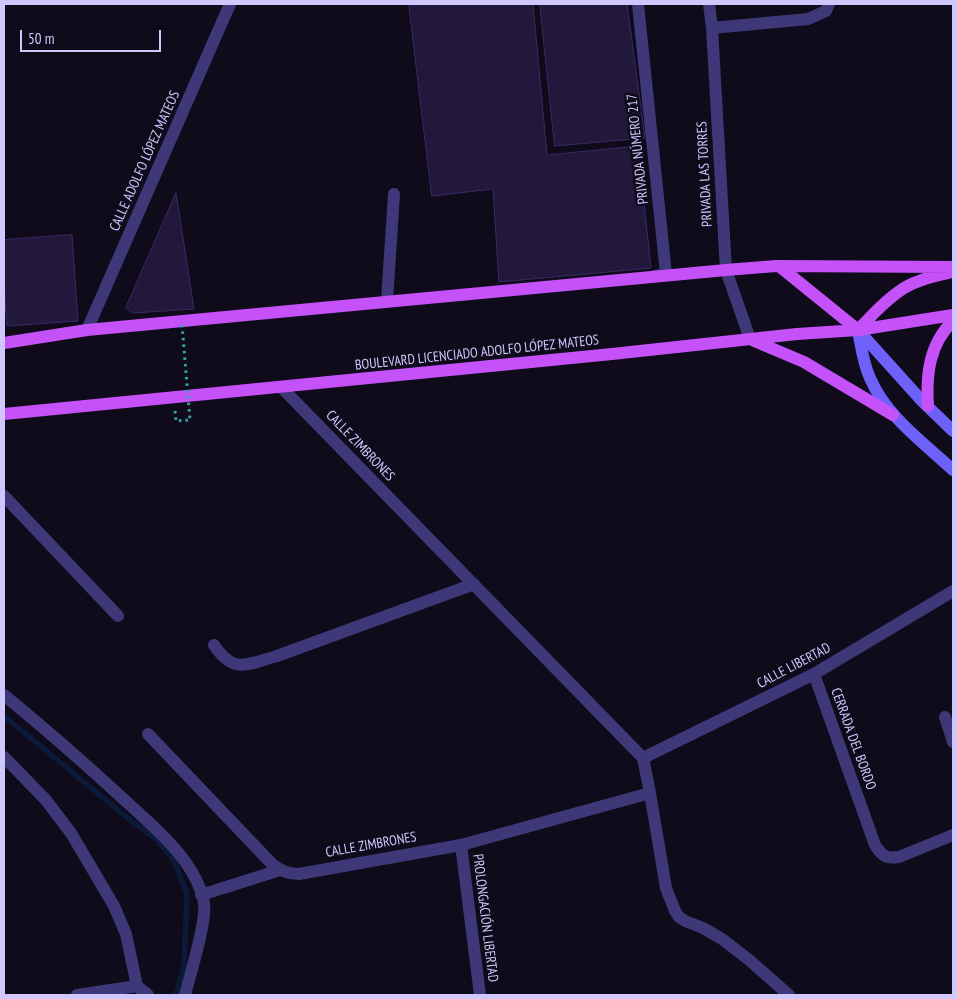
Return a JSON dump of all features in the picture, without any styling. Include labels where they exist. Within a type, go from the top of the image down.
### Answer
[{"type":"main road","points":[[4,343],[87,330],[726,270],[779,266],[953,267]]},
{"type":"main road","points":[[779,266],[858,330],[953,431]]},
{"type":"main road","points":[[858,330],[883,305],[905,288],[925,279],[953,271]]},
{"type":"main road","name":"BOULEVARD LICENCIADO ADOLFO LÓPEZ MATEOS","points":[[4,414],[282,388],[750,339],[858,330],[953,315]]},
{"type":"main road","points":[[928,406],[926,385],[933,353],[939,338],[953,321]]},
{"type":"main road","points":[[858,330],[864,364],[876,390],[893,414],[953,470]]},
{"type":"main road","points":[[750,339],[804,362],[893,414]]},
{"type":"street","name":"CALLE ADOLFO LÓPEZ MATEOS","points":[[87,330],[230,4]]},
{"type":"street","name":"PRIVADA NÚMERO 217","points":[[638,4],[666,274],[648,277]]},
{"type":"street","name":"PRIVADA LAS TORRES","points":[[709,4],[726,270],[750,339]]},
{"type":"street","points":[[712,28],[808,19],[826,11],[829,4]]},
{"type":"street","points":[[388,301],[394,194]]},
{"type":"street","name":"CALLE ZIMBRONES","points":[[282,388],[643,758]]},
{"type":"street","points":[[4,496],[118,616]]},
{"type":"street","points":[[214,645],[222,657],[229,663],[241,665],[252,663],[277,656],[474,584]]},
{"type":"street","name":"CALLE LIBERTAD","points":[[643,758],[814,674],[953,592]]},
{"type":"street","name":"CERRADA DEL BORDO","points":[[814,674],[863,814],[875,845],[884,858],[899,858],[953,835]]},
{"type":"street","points":[[4,695],[84,762],[162,835],[196,879],[204,904],[203,919],[185,995]]},
{"type":"street","points":[[945,717],[953,742]]},
{"type":"street","points":[[148,734],[272,864],[280,870]]},
{"type":"street","points":[[4,757],[45,799],[71,833],[114,906],[126,934],[137,986],[148,995]]},
{"type":"street","points":[[643,758],[666,888],[679,917],[722,939],[789,995]]},
{"type":"street","name":"CALLE ZIMBRONES","points":[[280,870],[289,874],[299,874],[461,845],[650,793]]},
{"type":"street","name":"PROLONGACIÓN LIBERTAD","points":[[461,845],[480,995]]},
{"type":"street","points":[[201,895],[280,870]]},
{"type":"street","points":[[77,995],[137,986]]},
{"type":"path","points":[[182,325],[190,420]]},
{"type":"building","points":[[409,4],[533,4],[547,155],[638,146],[651,268],[499,282],[493,189],[432,196]]},
{"type":"building","points":[[540,4],[627,4],[645,138],[555,146]]},
{"type":"building","points":[[176,193],[194,309],[133,313],[126,308]]},
{"type":"building","points":[[72,235],[78,321],[7,326],[4,286],[4,240]]},
{"type":"waterway","points":[[4,716],[125,816],[156,839],[174,860],[187,894],[184,966],[176,995]]}]
